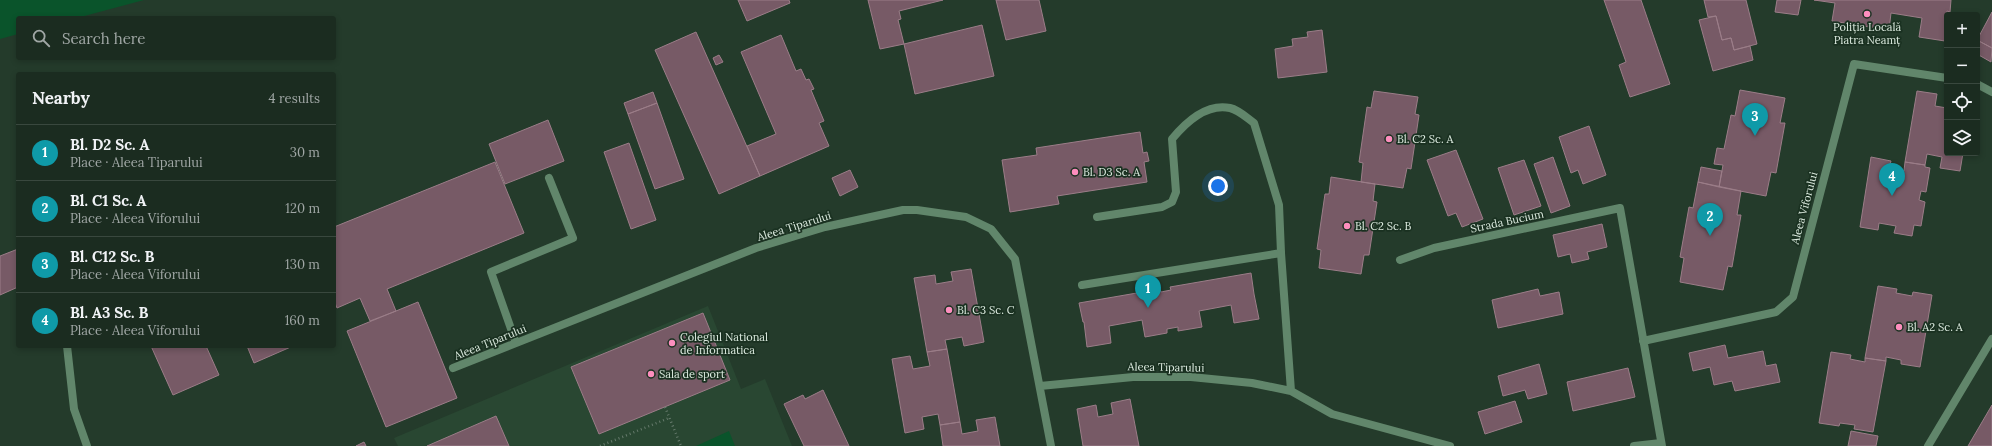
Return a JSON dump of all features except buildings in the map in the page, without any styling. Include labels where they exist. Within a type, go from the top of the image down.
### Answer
[{"type":"street","name":"Aleea Viforului","points":[[1643,341],[1776,312],[1793,297],[1854,64],[1944,78]]},
{"type":"street","points":[[1980,86],[1992,92]]},
{"type":"street","points":[[1096,217],[1162,207],[1172,202],[1176,192],[1172,139],[1186,122],[1199,114],[1217,108],[1231,108],[1254,123],[1279,206],[1280,253],[1291,391]]},
{"type":"street","points":[[516,343],[491,272],[573,238],[549,178]]},
{"type":"street","name":"Strada Bucium","points":[[1400,260],[1434,248],[1620,208],[1643,341]]},
{"type":"street","name":"Aleea Tiparului","points":[[454,368],[756,248],[825,227],[903,210],[917,210],[966,218],[991,229],[1015,259],[1051,446]]},
{"type":"street","points":[[1082,285],[1280,253]]},
{"type":"street","points":[[1928,446],[1992,339]]},
{"type":"street","points":[[1634,446],[1662,445],[1643,341]]},
{"type":"street","points":[[67,348],[74,409],[87,446]]},
{"type":"street","name":"Aleea Tiparului","points":[[1040,386],[1133,377],[1191,377],[1252,383],[1291,391],[1332,414],[1450,446]]},
{"type":"path","points":[[666,407],[681,446]]},
{"type":"path","points":[[600,446],[670,418]]},
{"type":"shaded area","name":"Colegiul National de Informatica","points":[[708,306],[741,389],[765,379],[792,446],[398,446],[394,438]]},
{"type":"green space","points":[[0,0],[144,0],[84,16],[16,16],[16,35],[0,39]]},
{"type":"green space","points":[[729,431],[735,446],[696,446]]},
{"type":"place","name":"Poliția Locală Piatra Neamț","points":[[1867,14]]},
{"type":"place","name":"Bl. C12 Sc. B","points":[[1755,136]]},
{"type":"place","name":"Bl. C2 Sc. A","points":[[1389,139]]},
{"type":"place","name":"Bl. D3 Sc. A","points":[[1075,172]]},
{"type":"place","name":"Bl. A3 Sc. B","points":[[1892,196]]},
{"type":"place","name":"Bl. C2 Sc. B","points":[[1347,226]]},
{"type":"place","name":"Bl. C1 Sc. A","points":[[1710,236]]},
{"type":"place","name":"Bl. D2 Sc. A","points":[[1148,308]]},
{"type":"place","name":"Bl. C3 Sc. C","points":[[949,310]]},
{"type":"place","name":"Bl. A2 Sc. A","points":[[1899,327]]},
{"type":"place","name":"Colegiul National de Informatica","points":[[672,343]]},
{"type":"place","name":"Sala de sport","points":[[651,374]]}]
